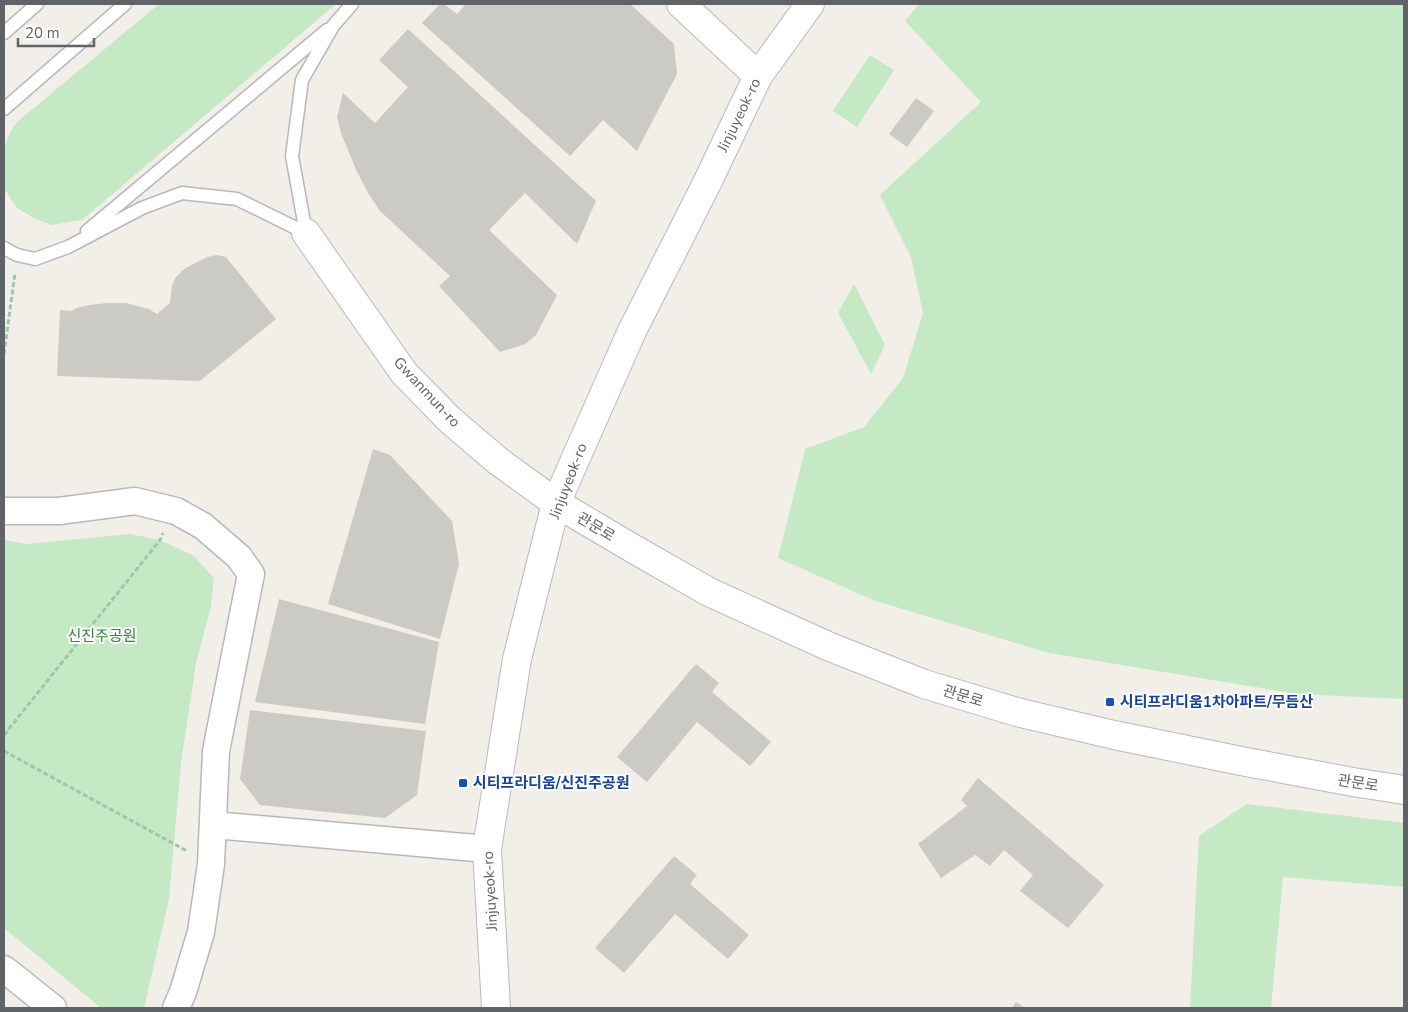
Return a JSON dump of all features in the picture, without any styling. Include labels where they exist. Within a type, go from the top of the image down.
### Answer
[{"type":"street","points":[[681,4],[758,76]]},
{"type":"street","name":"Jinjuyeok-ro","points":[[496,1008],[487,849],[517,659],[556,503],[632,330],[707,183],[758,76],[810,4]]},
{"type":"street","name":"Gwanmun-ro","points":[[306,233],[404,373],[450,420],[478,444],[556,503]]},
{"type":"street","points":[[4,511],[59,511],[135,501],[176,511],[203,526],[239,556],[251,574],[216,751],[211,864],[201,932],[184,992],[176,1008]]},
{"type":"street","name":"관문로","points":[[556,503],[709,592],[830,647],[924,684],[1017,712],[1114,735],[1353,782],[1404,790]]},
{"type":"street","points":[[214,825],[487,849]]},
{"type":"street","points":[[4,970],[53,1008]]},
{"type":"lane","points":[[4,33],[37,4]]},
{"type":"lane","points":[[4,109],[125,4]]},
{"type":"lane","points":[[68,247],[333,26],[352,4]]},
{"type":"lane","points":[[306,233],[292,156],[302,80],[333,26]]},
{"type":"lane","points":[[4,248],[17,255],[35,259],[68,247],[142,208],[182,193],[237,200],[306,233]]},
{"type":"path","points":[[4,354],[17,255]]},
{"type":"path","points":[[4,735],[160,540],[176,511]]},
{"type":"path","points":[[4,751],[211,864]]},
{"type":"green space","points":[[159,4],[336,4],[82,220],[51,225],[17,208],[4,188],[4,152],[8,137],[17,122]]},
{"type":"green space","points":[[919,4],[1404,4],[1404,699],[1298,694],[1049,653],[873,600],[778,558],[805,449],[864,427],[903,378],[923,313],[911,257],[880,195],[981,102],[905,21]]},
{"type":"green space","points":[[870,55],[894,70],[857,127],[833,111]]},
{"type":"green space","points":[[854,284],[885,345],[871,374],[838,313]]},
{"type":"green space","name":"신진주공원","points":[[130,534],[160,540],[194,556],[214,578],[211,607],[196,663],[181,763],[169,899],[144,1008],[101,1008],[4,928],[4,540],[27,544]]},
{"type":"green space","points":[[1247,804],[1404,823],[1404,887],[1283,877],[1271,1008],[1190,1008],[1199,836]]},
{"type":"building","points":[[440,4],[444,4],[457,14],[466,4],[630,4],[674,44],[677,74],[637,151],[603,120],[570,156],[422,23]]},
{"type":"building","points":[[408,29],[596,201],[577,244],[525,193],[489,230],[557,295],[536,335],[525,344],[500,352],[439,286],[450,276],[380,211],[357,172],[341,133],[337,117],[343,93],[375,123],[408,87],[379,60]]},
{"type":"building","points":[[916,98],[934,111],[907,147],[889,134]]},
{"type":"building","points":[[217,255],[226,257],[276,319],[200,381],[57,376],[60,310],[71,311],[89,305],[126,303],[149,309],[157,314],[170,303],[172,286],[176,277],[184,269],[207,257]]},
{"type":"building","points":[[373,449],[390,455],[452,521],[459,564],[440,639],[328,604]]},
{"type":"building","points":[[279,599],[439,642],[425,724],[255,702]]},
{"type":"building","points":[[696,664],[719,683],[712,692],[771,742],[750,766],[697,722],[647,782],[617,757]]},
{"type":"building","points":[[250,710],[426,731],[417,795],[385,818],[260,805],[240,779]]},
{"type":"building","points":[[978,778],[1104,885],[1068,928],[1020,891],[1033,875],[1004,850],[990,866],[975,855],[941,878],[918,844],[967,806],[961,800]]},
{"type":"building","points":[[674,856],[697,875],[690,884],[749,935],[728,959],[675,914],[624,973],[595,948]]},
{"type":"building","points":[[1016,1002],[1026,1008],[1012,1008]]},
{"type":"place","name":"시티프라디움1차아파트/무듬산","points":[[1110,702]]},
{"type":"place","name":"시티프라디움/신진주공원","points":[[463,783]]}]
